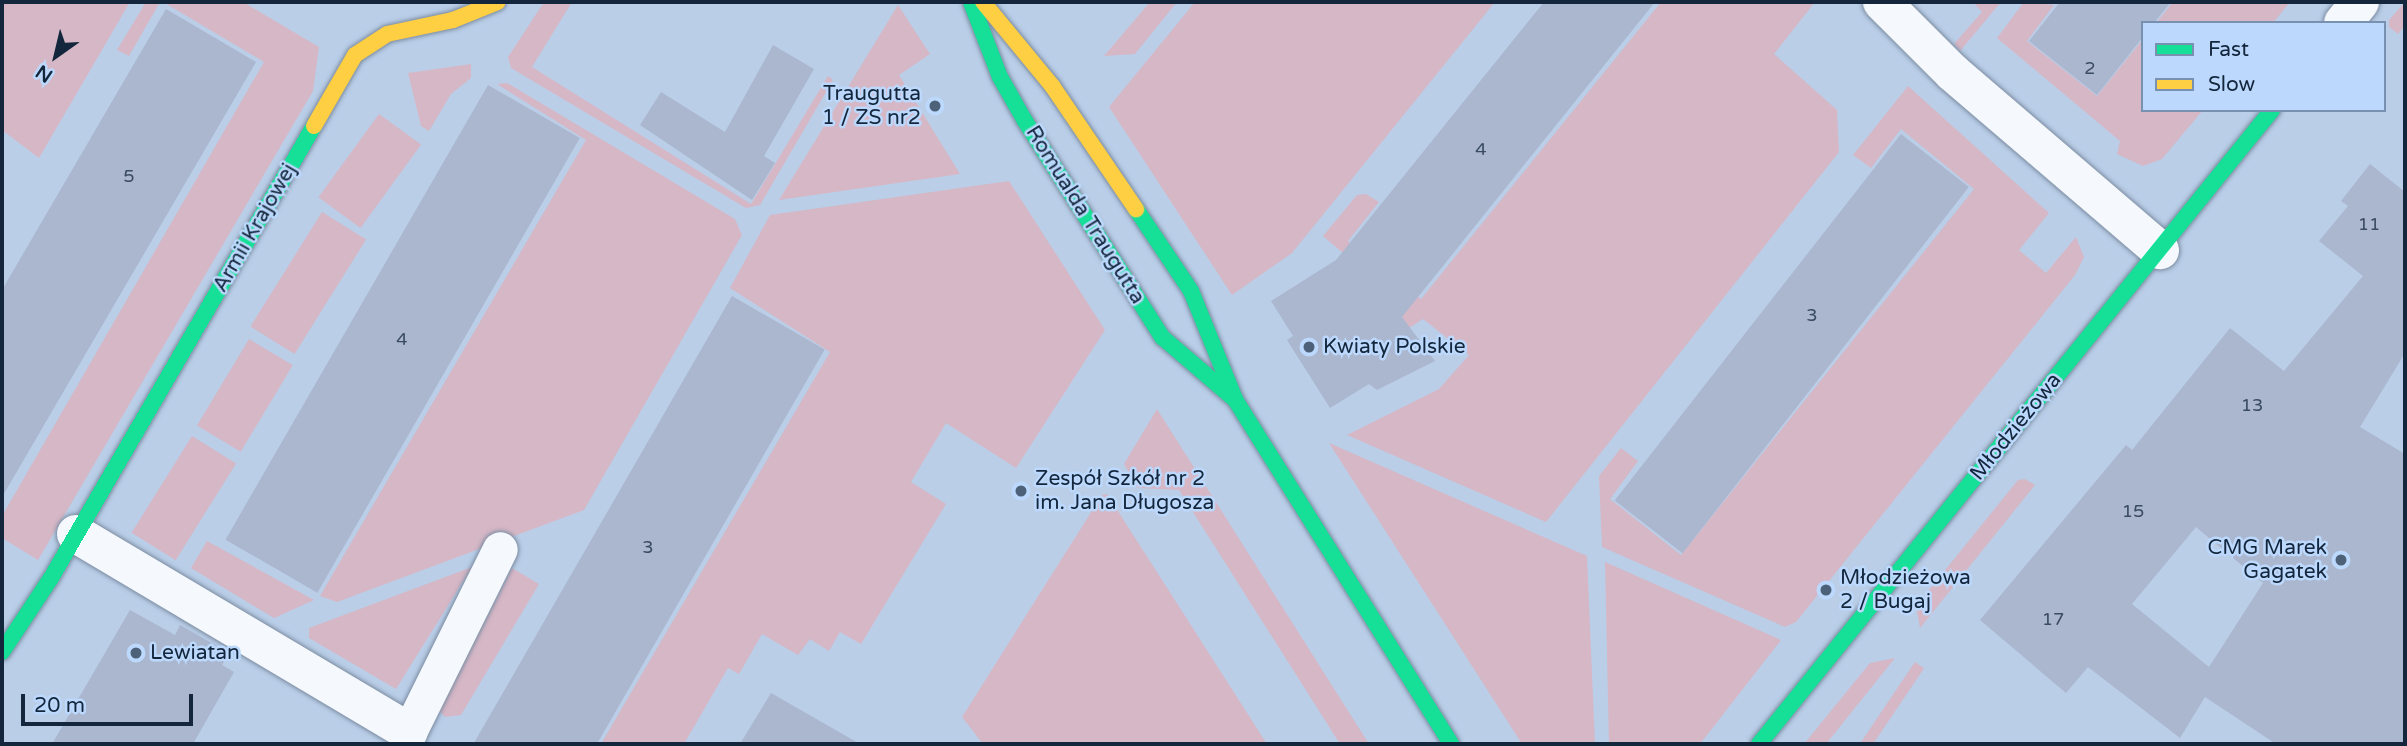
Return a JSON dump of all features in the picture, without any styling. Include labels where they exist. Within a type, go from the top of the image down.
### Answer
[{"type":"street","name":"Armii Krajowej","points":[[6,638],[76,534],[355,55],[387,34],[453,20],[498,2]]},
{"type":"street","name":"Romualda Traugutta","points":[[971,2],[1000,76],[1019,110],[1162,337],[1236,401]]},
{"type":"street","name":"Romualda Traugutta","points":[[983,2],[1053,87],[1191,290],[1236,401],[1451,744]]},
{"type":"street","points":[[1882,2],[1952,72],[2160,250]]},
{"type":"street","points":[[2345,21],[2360,2]]},
{"type":"street","name":"Młodzieżowa","points":[[1759,744],[2270,112]]},
{"type":"street","points":[[76,534],[409,732]]},
{"type":"lane","points":[[409,732],[500,550]]},
{"type":"shaded area","points":[[2,2],[130,2],[39,158],[2,130]]},
{"type":"shaded area","points":[[146,2],[160,2],[129,56],[117,50]]},
{"type":"shaded area","points":[[163,2],[243,2],[319,47],[313,91],[38,560],[2,538],[2,516],[264,62]]},
{"type":"shaded area","points":[[544,2],[572,2],[532,67],[751,204],[828,76],[833,80],[760,205],[746,208],[511,68],[508,57]]},
{"type":"shaded area","points":[[1150,2],[1177,2],[1135,54],[1104,56]]},
{"type":"shaded area","points":[[1195,2],[1495,2],[1292,253],[1232,295],[1109,107]]},
{"type":"shaded area","points":[[1661,2],[1815,2],[1774,54],[1837,110],[1839,152],[1546,522],[1347,435],[1439,389],[1469,355],[1423,319],[1409,328],[1383,287],[1323,236],[1357,195],[1366,194],[1379,202],[1348,241],[1421,299]]},
{"type":"shaded area","points":[[1973,2],[2001,2],[1960,51],[1954,44],[1982,12]]},
{"type":"shaded area","points":[[2024,2],[2054,5],[2027,41],[2097,96],[2141,41],[2141,112],[2201,112],[2162,159],[2143,166],[2117,154],[2120,141],[1997,38]]},
{"type":"shaded area","points":[[2173,2],[2290,2],[2275,21],[2158,21]]},
{"type":"shaded area","points":[[2405,2],[2405,25],[2398,34],[2389,27],[2389,20]]},
{"type":"shaded area","points":[[898,5],[930,54],[899,75],[960,174],[779,200]]},
{"type":"shaded area","points":[[471,64],[471,78],[451,94],[429,131],[421,126],[408,73]]},
{"type":"shaded area","points":[[507,83],[735,219],[742,235],[584,510],[337,602],[320,596],[586,140],[497,84]]},
{"type":"shaded area","points":[[1908,86],[2049,213],[2019,250],[2046,273],[2076,237],[2084,257],[2075,275],[1796,622],[1785,627],[1602,547],[1599,476],[1621,448],[1638,461],[1610,499],[1681,555],[1974,189],[1901,129],[1871,168],[1853,155]]},
{"type":"shaded area","points":[[379,114],[421,145],[361,228],[318,197]]},
{"type":"shaded area","points":[[1009,181],[1105,330],[1016,468],[946,423],[911,482],[946,504],[861,644],[840,632],[829,651],[810,639],[798,655],[762,634],[739,674],[728,668],[684,744],[601,744],[830,352],[730,288],[770,215]]},
{"type":"shaded area","points":[[322,212],[366,240],[295,354],[250,326]]},
{"type":"shaded area","points":[[249,339],[293,365],[241,452],[197,426]]},
{"type":"shaded area","points":[[1157,409],[1369,744],[1340,744],[1179,490],[1138,488],[1124,464]]},
{"type":"shaded area","points":[[192,436],[236,464],[176,560],[132,533]]},
{"type":"shaded area","points":[[1329,443],[1587,556],[1595,744],[1522,744]]},
{"type":"shaded area","points":[[2025,479],[2035,485],[1920,628],[1916,606],[2018,480]]},
{"type":"shaded area","points":[[1107,494],[1267,744],[983,744],[962,717],[1102,495]]},
{"type":"shaded area","points":[[207,541],[314,600],[274,618],[191,568]]},
{"type":"shaded area","points":[[1605,562],[1781,640],[1700,744],[1609,744]]},
{"type":"shaded area","points":[[472,567],[396,689],[309,638],[309,628]]},
{"type":"shaded area","points":[[512,568],[539,584],[461,715],[445,717],[440,711]]},
{"type":"shaded area","points":[[1895,658],[1826,744],[1804,744],[1870,663]]},
{"type":"shaded area","points":[[1915,662],[1924,668],[1873,744],[1860,744]]},
{"type":"building","points":[[1544,2],[1655,2],[1402,317],[1435,361],[1377,390],[1369,384],[1330,408],[1287,340],[1293,336],[1271,301],[1336,260]]},
{"type":"building","points":[[2060,2],[2171,2],[2156,21],[2141,21],[2141,40],[2097,95],[2029,41]]},
{"type":"building","points":[[166,9],[256,62],[2,497],[2,290]]},
{"type":"building","points":[[773,45],[814,69],[764,156],[775,163],[752,200],[640,125],[661,92],[725,132]]},
{"type":"building","points":[[488,85],[580,138],[317,593],[226,540]]},
{"type":"building","points":[[1901,134],[1969,187],[1682,553],[1615,500]]},
{"type":"building","points":[[2370,164],[2405,192],[2405,353],[2360,427],[2405,454],[2405,744],[2276,744],[2205,697],[2180,738],[2088,667],[2066,693],[1980,620],[2126,445],[2132,450],[2230,328],[2284,371],[2363,276],[2319,241],[2348,206],[2341,201]],"holes":[[[2196,527],[2263,583],[2209,667],[2132,604]]]},
{"type":"building","points":[[732,296],[825,350],[597,744],[473,744]]},
{"type":"building","points":[[130,610],[175,635],[180,625],[229,653],[222,665],[234,672],[193,744],[52,744]]},
{"type":"building","points":[[771,693],[860,744],[740,744]]},
{"type":"traffic: fast","points":[[971,2],[1000,77],[1025,121],[1162,337],[1232,397]]},
{"type":"traffic: fast","points":[[1759,744],[2270,112]]},
{"type":"traffic: fast","points":[[2,652],[51,578],[314,126]]},
{"type":"traffic: fast","points":[[1136,209],[1191,291],[1236,401],[1451,744]]},
{"type":"traffic: slow","points":[[314,126],[355,55],[387,34],[453,20],[498,2]]},
{"type":"traffic: slow","points":[[983,2],[1053,87],[1136,209]]},
{"type":"place","name":"Traugutta 1 / ZS nr2","points":[[935,106]]},
{"type":"place","name":"Kwiaty Polskie","points":[[1309,347]]},
{"type":"place","name":"Zespół Szkół nr 2 im. Jana Długosza","points":[[1021,491]]},
{"type":"place","name":"CMG Marek Gagatek","points":[[2341,560]]},
{"type":"place","name":"Młodzieżowa 2 / Bugaj","points":[[1826,590]]},
{"type":"place","name":"Lewiatan","points":[[136,653]]}]
